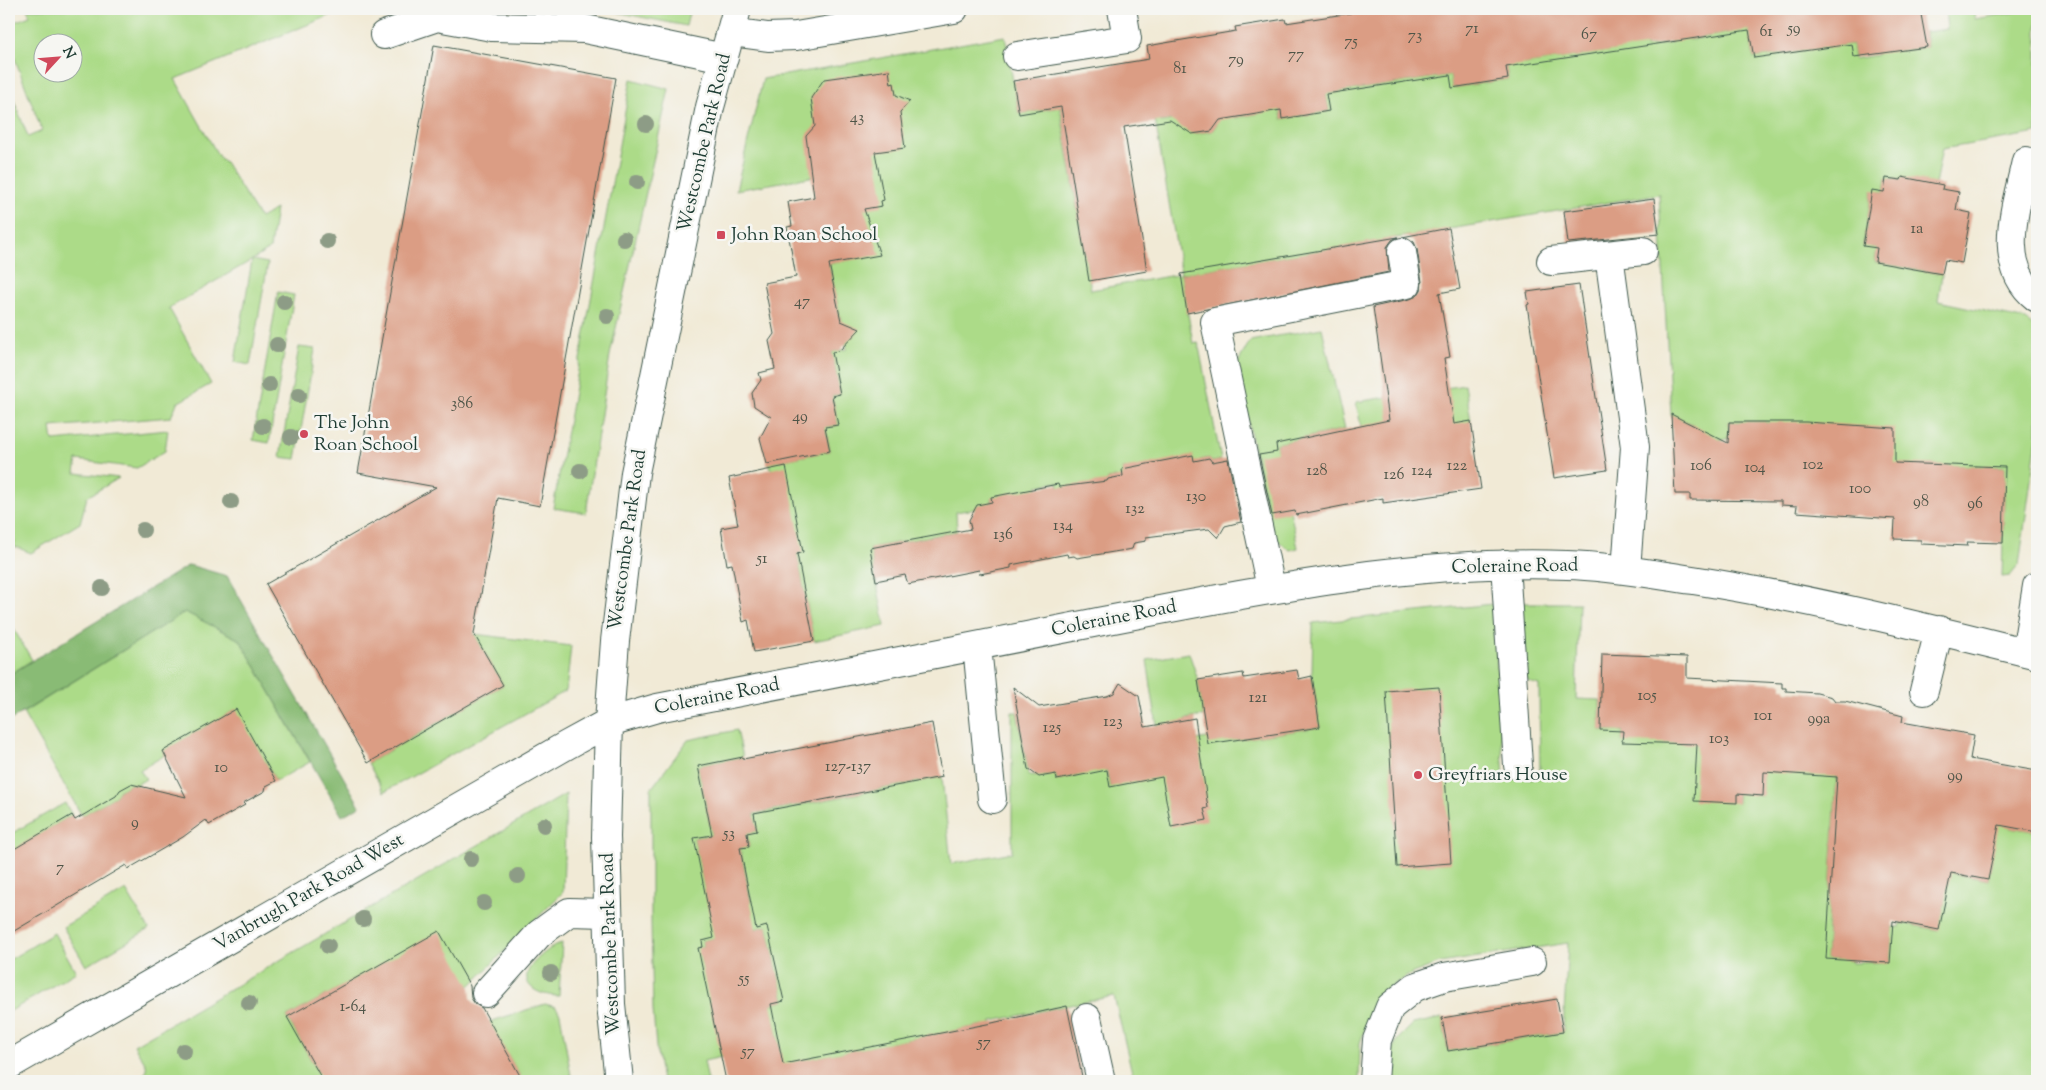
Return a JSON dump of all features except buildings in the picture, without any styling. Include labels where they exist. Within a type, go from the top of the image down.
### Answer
[{"type":"street","points":[[734,20],[768,37],[796,36],[954,9]]},
{"type":"street","points":[[1017,56],[1127,39],[1122,9]]},
{"type":"street","points":[[384,35],[437,17],[492,27],[585,29],[724,58]]},
{"type":"street","name":"Westcombe Park Road","points":[[619,1081],[611,1004],[606,836],[609,722],[615,641],[635,473],[710,107],[734,20]]},
{"type":"street","points":[[2026,161],[2011,236],[2012,257],[2020,277],[2037,298]]},
{"type":"street","points":[[1551,261],[1642,251]]},
{"type":"street","points":[[1271,588],[1215,322],[1407,284],[1402,252]]},
{"type":"street","points":[[1609,255],[1635,447],[1626,570]]},
{"type":"street","points":[[1505,564],[1518,766]]},
{"type":"street","name":"Coleraine Road","points":[[609,722],[657,708],[1271,588],[1422,569],[1505,564],[1570,565],[1626,570],[1762,591],[1939,630],[2032,654]]},
{"type":"street","points":[[2032,654],[2037,586]]},
{"type":"street","points":[[1924,691],[1939,630]]},
{"type":"street","points":[[977,646],[992,799]]},
{"type":"street","name":"Vanbrugh Park Road West","points":[[9,1065],[609,722]]},
{"type":"street","points":[[486,993],[539,934],[569,912],[607,913]]},
{"type":"street","points":[[1374,1081],[1376,1040],[1390,1007],[1415,987],[1444,977],[1532,962]]},
{"type":"street","points":[[1087,1018],[1101,1081]]},
{"type":"green space","points":[[27,9],[346,9],[175,79],[219,157],[225,162],[260,218],[276,209],[270,249],[169,308],[211,384],[177,403],[171,417],[51,427],[53,441],[168,430],[165,451],[137,468],[77,460],[75,473],[119,478],[87,497],[80,523],[31,553],[13,546],[15,541],[9,537],[9,87],[28,137],[42,131],[9,43],[9,24],[30,16]]},
{"type":"green space","points":[[601,9],[690,9],[686,26]]},
{"type":"green space","points":[[1803,9],[1813,9],[1819,48],[1852,44],[1854,59],[1877,55],[1870,9],[1899,9],[1905,50],[1927,47],[1925,32],[1947,29],[1945,9],[1973,9],[1975,19],[2017,12],[2017,9],[2037,10],[2037,133],[1942,149],[1935,184],[1886,178],[1884,192],[1872,191],[1863,245],[1877,248],[1875,262],[1942,274],[1938,301],[2026,320],[2037,330],[2037,437],[2019,565],[2010,576],[2002,577],[2005,467],[1899,464],[1899,481],[1769,422],[1729,422],[1728,439],[1692,439],[1692,424],[1671,415],[1659,194],[1181,274],[1152,102],[1158,101],[1161,122],[1183,118],[1185,129],[1193,134],[1212,131],[1217,124],[1212,93],[1235,118],[1261,113],[1257,86],[1276,83],[1282,119],[1329,111],[1326,94],[1450,75],[1452,88],[1508,79],[1503,49],[1522,46],[1525,64],[1614,50],[1642,27],[1646,47],[1671,43],[1668,24],[1687,21],[1689,40],[1733,32],[1746,11],[1754,58],[1808,50]]},
{"type":"green space","points":[[1005,36],[1019,114],[1060,107],[1091,290],[1181,274],[1193,343],[1198,342],[1221,460],[1212,462],[1209,458],[1200,460],[1199,464],[1122,469],[1124,480],[1116,477],[1108,479],[1106,483],[1060,492],[1058,482],[1037,486],[1039,499],[991,498],[992,506],[956,512],[957,531],[870,548],[885,626],[814,641],[797,554],[802,552],[769,463],[830,451],[825,427],[838,425],[832,396],[840,394],[832,352],[847,349],[829,264],[873,255],[844,171],[736,190],[763,79]]},
{"type":"green space","points":[[631,79],[669,89],[610,355],[586,513],[553,508]]},
{"type":"green space","points":[[252,260],[268,263],[250,365],[235,362]]},
{"type":"green space","points":[[278,292],[294,295],[269,443],[253,440]]},
{"type":"green space","points":[[1322,328],[1345,429],[1276,444],[1298,548],[1290,550],[1273,537],[1236,366],[1250,341]]},
{"type":"green space","points":[[299,347],[315,349],[296,459],[280,457]]},
{"type":"green space","points":[[1465,385],[1471,421],[1376,451],[1383,498],[1376,499],[1356,402]]},
{"type":"green space","points":[[189,565],[227,576],[360,806],[342,816],[240,640],[185,612],[9,721],[9,675]]},
{"type":"green space","points":[[1517,603],[1579,603],[1576,699],[1600,700],[1600,730],[1623,731],[1622,742],[1691,734],[1737,803],[1738,786],[1753,787],[1753,795],[1762,796],[1765,745],[1837,772],[1826,959],[1851,960],[1852,963],[1890,962],[1892,927],[1900,927],[1901,923],[1938,930],[1949,870],[1954,874],[1988,880],[1992,859],[1913,843],[2002,823],[2010,827],[2037,832],[2037,1081],[1386,1081],[1386,1063],[1397,1040],[1413,1024],[1442,1018],[1448,1051],[1563,1032],[1568,943],[1440,963],[1413,973],[1394,984],[1372,1008],[1360,1043],[1359,1081],[1134,1081],[1114,996],[992,1021],[995,1040],[983,1025],[796,1062],[799,1081],[768,1081],[762,1055],[780,1050],[774,1021],[754,1008],[784,1001],[767,926],[702,941],[703,947],[698,949],[726,1056],[704,1061],[708,1081],[662,1081],[656,1047],[653,1009],[651,789],[688,740],[737,730],[743,757],[698,766],[712,835],[694,838],[709,910],[751,902],[740,848],[749,847],[747,833],[757,831],[754,814],[942,777],[951,864],[1012,852],[1012,712],[1017,712],[1029,775],[1048,776],[1050,772],[1055,771],[1057,780],[1077,776],[1100,742],[1110,787],[1161,752],[1147,660],[1189,653],[1198,680],[1204,716],[1186,719],[1190,741],[1207,738],[1234,740],[1320,727],[1312,676],[1313,623],[1493,604],[1504,779],[1540,778],[1539,685],[1529,682],[1522,672]]},
{"type":"green space","points":[[185,612],[240,640],[310,762],[276,781],[235,710],[164,751],[165,755],[140,770],[146,779],[136,785],[131,784],[120,790],[116,796],[82,816],[23,713]]},
{"type":"green space","points":[[9,621],[32,660],[9,675]]},
{"type":"green space","points":[[474,634],[571,646],[566,691],[384,792],[368,763],[503,685]]},
{"type":"green space","points":[[566,794],[563,892],[470,986],[357,978],[287,1017],[318,1072],[344,1057],[350,1069],[328,1081],[136,1081],[147,1071],[146,1065],[134,1045]]},
{"type":"green space","points":[[65,803],[72,815],[9,853],[9,835]]},
{"type":"green space","points":[[126,890],[149,929],[86,966],[63,927]]},
{"type":"green space","points":[[54,933],[76,972],[9,1012],[9,960]]},
{"type":"green space","points":[[562,943],[559,996],[543,994],[529,985],[527,974],[532,965],[542,955],[552,947]]},
{"type":"green space","points":[[545,1004],[556,1007],[560,1014],[572,1081],[512,1081],[520,1076],[489,1022]]},
{"type":"place","name":"John Roan School","points":[[721,235]]},
{"type":"place","name":"The John Roan School","points":[[304,434]]},
{"type":"place","name":"Greyfriars House","points":[[1418,775]]}]
